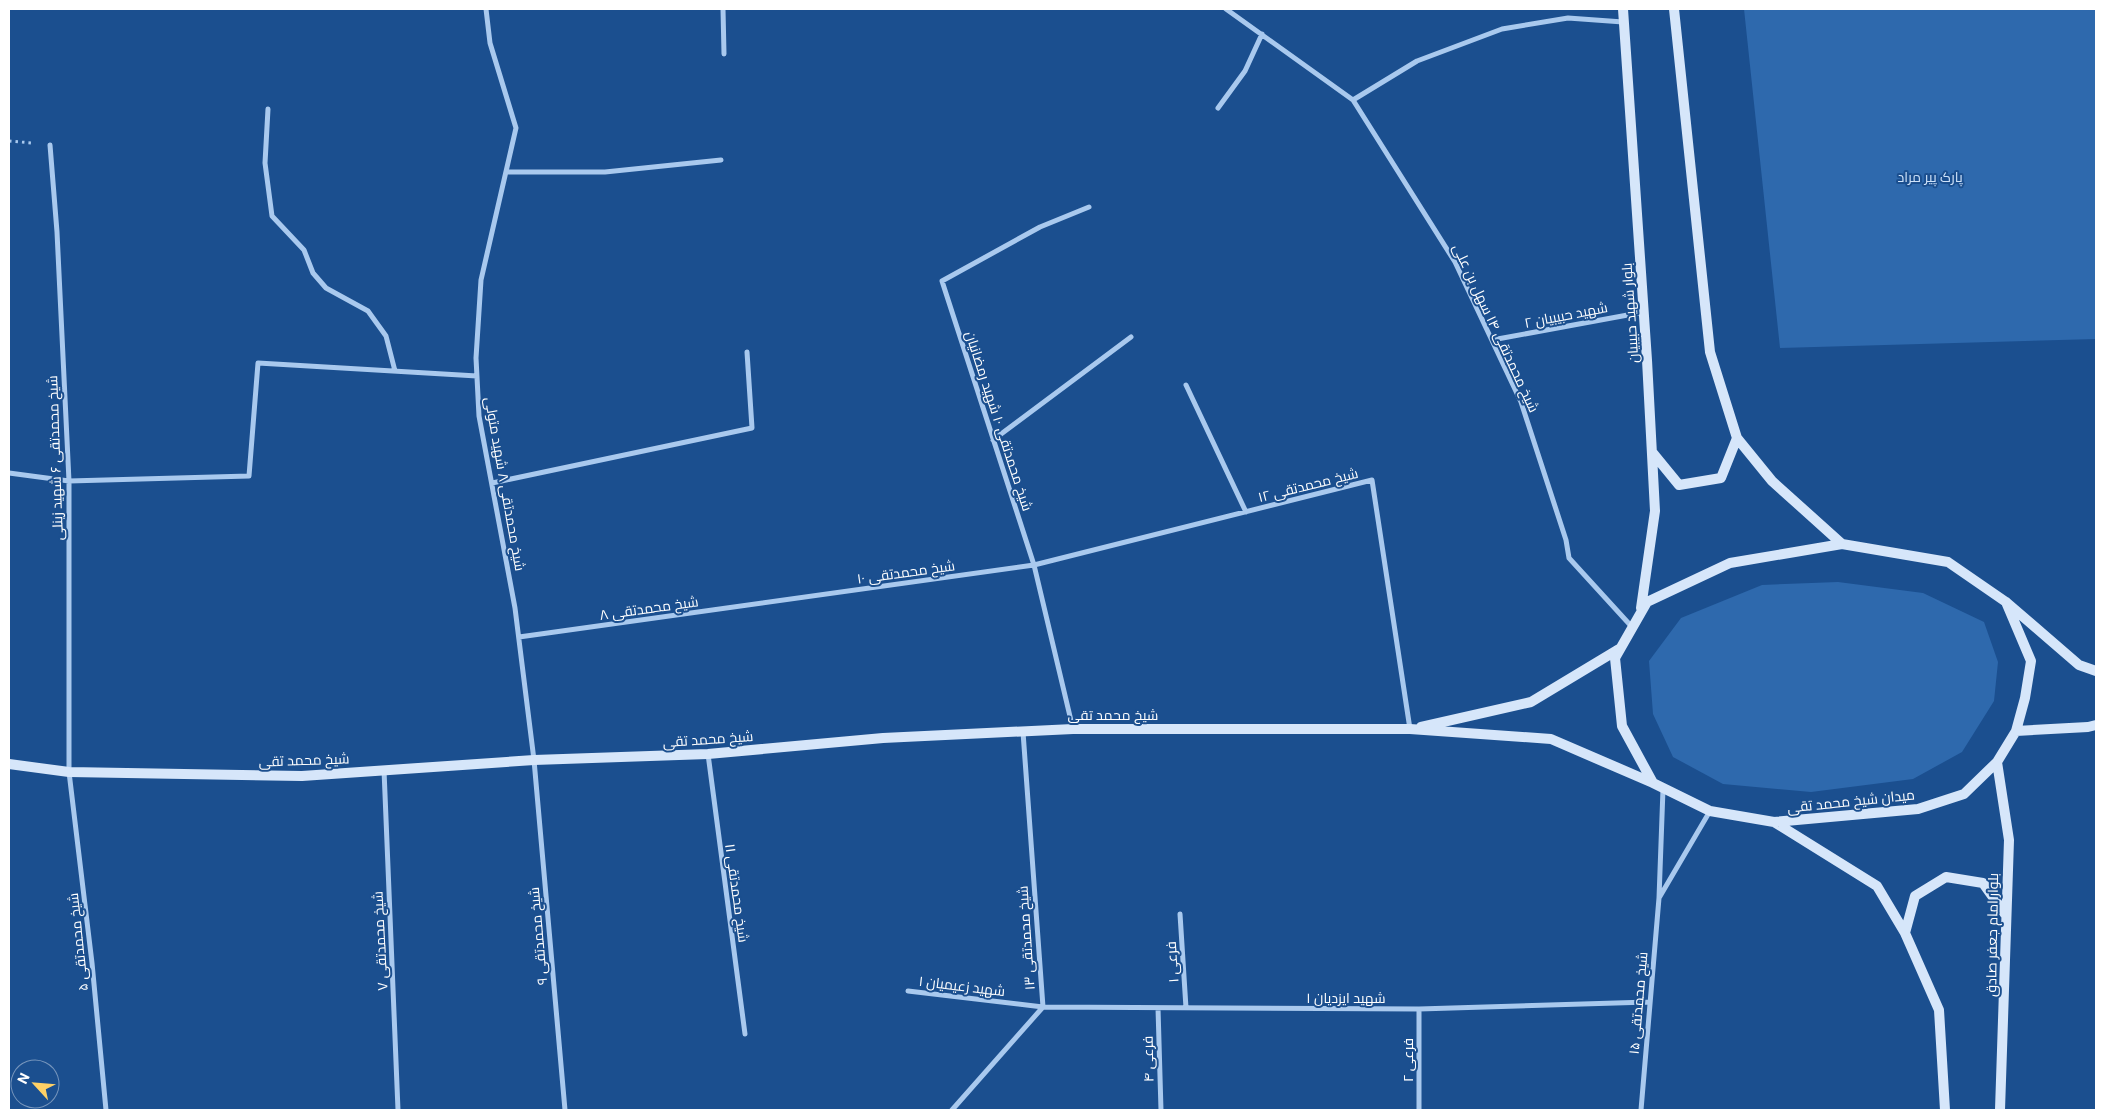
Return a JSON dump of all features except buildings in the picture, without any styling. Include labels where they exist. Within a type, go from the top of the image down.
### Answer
[{"type":"main road","name":"بلوار شهید حبیبیان","points":[[1623,9],[1644,312],[1655,511],[1640,615]]},
{"type":"main road","points":[[1674,9],[1710,352],[1737,438],[1772,481],[1842,544]]},
{"type":"main road","points":[[1652,452],[1679,485],[1721,478],[1737,438]]},
{"type":"main road","points":[[1658,786],[1622,726],[1615,658],[1647,602],[1730,563],[1842,544],[1948,562],[2006,602],[2079,664],[2096,671]]},
{"type":"main road","name":"میدان شیخ محمد تقی","points":[[1410,729],[1551,739],[1710,811],[1774,822],[1918,809],[1964,794],[1996,762],[2016,731],[2025,698],[2031,661],[2006,602]]},
{"type":"main road","points":[[1410,729],[1531,702],[1620,649]]},
{"type":"main road","points":[[2016,731],[2096,725]]},
{"type":"main road","name":"شیخ محمد تقی","points":[[9,764],[69,772],[302,776],[534,760],[708,754],[883,738],[1023,731],[1073,729],[1410,729]]},
{"type":"main road","name":"بلوار امام جعفر صادق","points":[[1996,762],[2009,840],[2005,914],[2006,958],[2000,1110]]},
{"type":"main road","points":[[1774,822],[1877,886],[1905,933],[1939,1010],[1945,1110]]},
{"type":"main road","points":[[1905,933],[1915,896],[1946,877],[1984,884],[2005,914]]},
{"type":"street","name":"شیخ محمدتقی ۸ شهید متولی","points":[[486,9],[490,42],[516,128],[481,280],[476,358],[477,376],[480,416],[515,608],[534,760]]},
{"type":"street","points":[[723,9],[724,54]]},
{"type":"street","name":"شیخ محمدتقی ۱۴ سهل بن علی","points":[[1226,9],[1353,100],[1455,262],[1492,340],[1521,402],[1566,540],[1569,558],[1632,628]]},
{"type":"street","points":[[1353,100],[1417,61],[1502,29],[1568,18],[1623,22]]},
{"type":"street","points":[[1218,108],[1245,71],[1262,34]]},
{"type":"street","points":[[268,109],[265,163],[272,216],[304,250],[313,273],[326,288],[368,311],[386,336],[395,371]]},
{"type":"street","name":"شیخ محمدتقی ۶ شهید زینلی","points":[[50,145],[57,232],[68,481],[69,772]]},
{"type":"street","points":[[507,172],[605,172],[722,160]]},
{"type":"street","name":"شیخ محمدتقی ۱۰ شهید رمضانیان","points":[[1073,729],[1034,565],[942,281],[1040,227],[1089,208]]},
{"type":"street","name":"شهید حبیبیان ۲","points":[[1492,340],[1644,312]]},
{"type":"street","points":[[994,440],[1131,337]]},
{"type":"street","points":[[492,483],[752,428],[747,352]]},
{"type":"street","points":[[9,474],[68,481],[249,476],[258,363],[477,376]]},
{"type":"street","points":[[1186,386],[1246,512]]},
{"type":"street","name":"شیخ محمدتقی ۱۲","points":[[1034,565],[1372,480],[1410,729]]},
{"type":"street","name":"شیخ محمدتقی ۱۰","points":[[782,601],[1034,565]]},
{"type":"street","name":"شیخ محمدتقی ۸","points":[[519,637],[782,601]]},
{"type":"street","name":"شیخ محمدتقی ۱۳","points":[[952,1110],[1042,1007],[1023,731]]},
{"type":"street","name":"شیخ محمدتقی ۱۱","points":[[708,754],[744,1034]]},
{"type":"street","name":"شیخ محمدتقی ۹","points":[[534,760],[565,1110]]},
{"type":"street","name":"شیخ محمدتقی ۷","points":[[384,770],[398,1110]]},
{"type":"street","name":"شیخ محمدتقی ۵","points":[[69,772],[92,962],[106,1110]]},
{"type":"street","points":[[1658,786],[1658,898]]},
{"type":"street","points":[[1658,898],[1710,811]]},
{"type":"street","name":"شیخ محمدتقی ۱۵","points":[[1641,1110],[1658,898]]},
{"type":"street","name":"فرعی ۱","points":[[1180,914],[1186,1008]]},
{"type":"street","name":"شهید زعیمیان ۱","points":[[908,991],[1042,1007]]},
{"type":"street","name":"شهید ایزدیان ۱","points":[[1042,1007],[1419,1009],[1649,1002]]},
{"type":"street","name":"فرعی ۴","points":[[1158,1008],[1161,1110]]},
{"type":"street","name":"فرعی ۲","points":[[1419,1009],[1419,1110]]},
{"type":"green space","name":"پارک پیر مراد","points":[[1744,9],[2096,9],[2096,339],[1780,348]]},
{"type":"green space","points":[[1838,582],[1923,593],[1984,622],[1998,662],[1994,701],[1962,752],[1913,779],[1811,792],[1723,784],[1673,757],[1653,714],[1649,661],[1681,618],[1762,585]]}]
